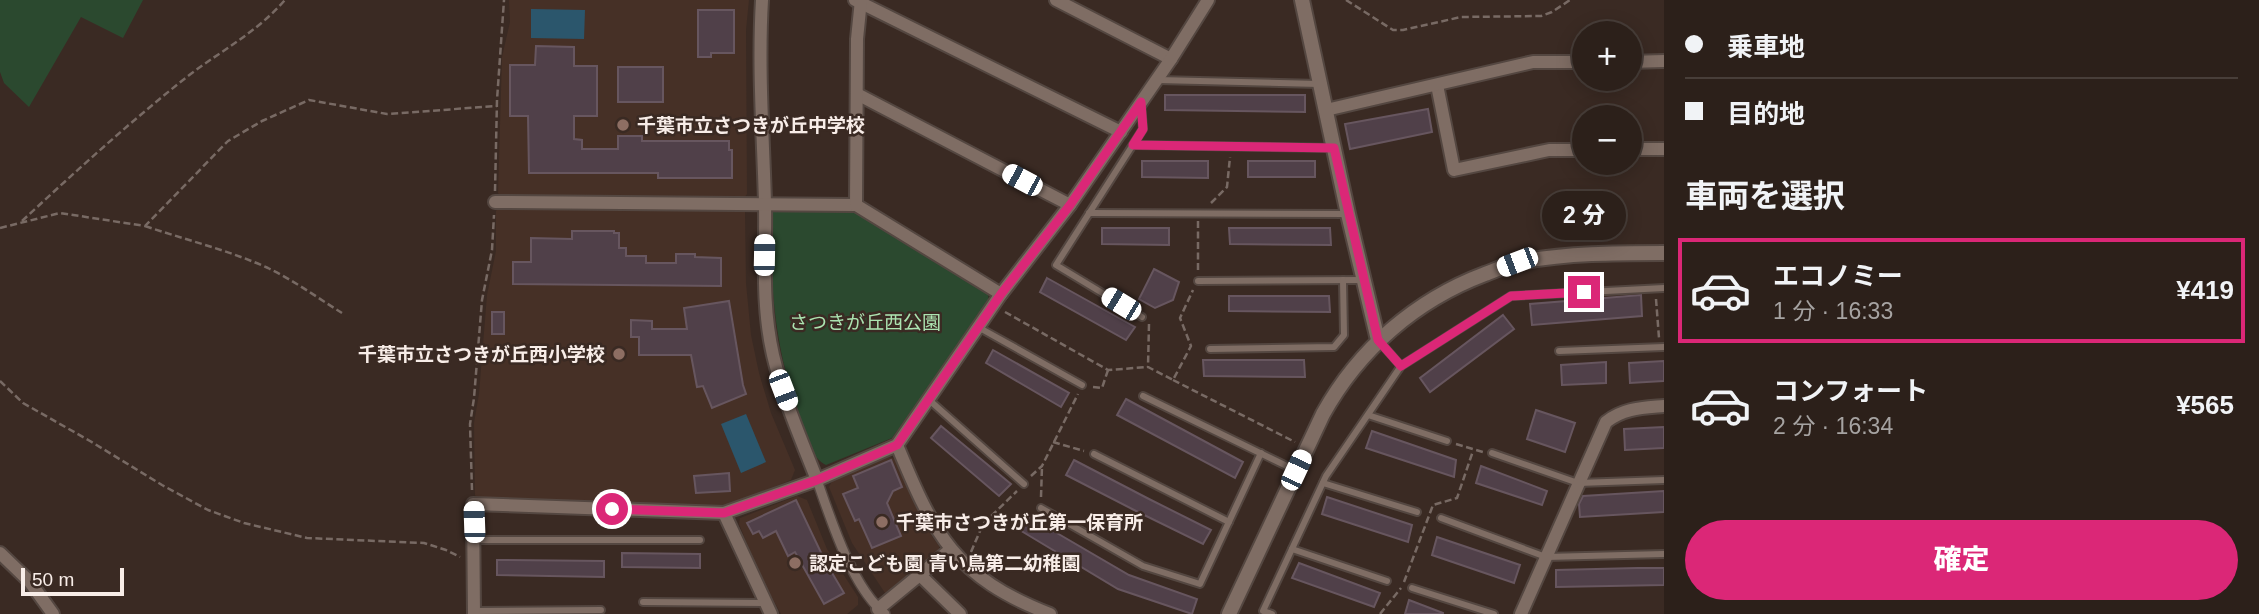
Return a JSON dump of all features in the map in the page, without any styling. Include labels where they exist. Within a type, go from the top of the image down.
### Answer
[{"type":"street","points":[[762,0],[759,55],[765,204],[763,280],[766,318],[783,390],[841,546],[870,599],[882,611],[950,550]]},
{"type":"street","points":[[856,205],[859,0],[1121,132]]},
{"type":"street","points":[[1056,0],[1171,59]]},
{"type":"street","points":[[474,613],[473,504],[724,513],[817,480],[897,445],[1001,294],[1070,205],[1171,59],[1208,0]]},
{"type":"street","points":[[1302,0],[1378,340]]},
{"type":"street","points":[[1642,62],[1664,61]]},
{"type":"street","points":[[1326,110],[1533,62],[1572,62]]},
{"type":"street","points":[[1437,85],[1454,170],[1549,150],[1572,150]]},
{"type":"street","points":[[857,94],[1070,205]]},
{"type":"street","points":[[1642,149],[1664,149]]},
{"type":"street","points":[[495,202],[856,205],[1001,294]]},
{"type":"street","points":[[1229,614],[1337,389],[1354,365],[1378,340],[1454,286],[1517,262],[1580,253],[1664,253]]},
{"type":"street","points":[[1521,614],[1605,422],[1618,413],[1636,408],[1664,406]]},
{"type":"street","points":[[897,445],[928,518],[950,550],[1001,592],[1050,614]]},
{"type":"street","points":[[724,513],[767,608]]},
{"type":"street","points":[[0,553],[30,582],[53,614]]},
{"type":"street","points":[[920,575],[960,614]]},
{"type":"lane","points":[[1156,80],[1321,84]]},
{"type":"lane","points":[[1141,102],[1143,129],[1056,265],[1142,317]]},
{"type":"lane","points":[[1133,145],[1334,148]]},
{"type":"lane","points":[[1089,214],[1348,214]]},
{"type":"lane","points":[[1210,349],[1334,347],[1344,335],[1343,280]]},
{"type":"lane","points":[[1198,281],[1364,280]]},
{"type":"lane","points":[[1272,614],[1263,611],[1323,483],[1401,366],[1511,296],[1664,288]]},
{"type":"lane","points":[[978,327],[1082,385]]},
{"type":"lane","points":[[1378,340],[1401,366]]},
{"type":"lane","points":[[1559,351],[1662,347]]},
{"type":"lane","points":[[1143,396],[1296,470]]},
{"type":"lane","points":[[929,399],[1024,484]]},
{"type":"lane","points":[[1368,415],[1447,441]]},
{"type":"lane","points":[[1041,508],[1143,566],[1200,584],[1261,453]]},
{"type":"lane","points":[[1492,453],[1577,482],[1664,480]]},
{"type":"lane","points":[[1094,454],[1229,522]]},
{"type":"lane","points":[[1323,483],[1417,512]]},
{"type":"lane","points":[[1441,519],[1546,557],[1664,554]]},
{"type":"lane","points":[[474,540],[700,540]]},
{"type":"lane","points":[[1292,549],[1387,580]]},
{"type":"lane","points":[[1412,588],[1494,614]]},
{"type":"lane","points":[[643,602],[767,608]]},
{"type":"lane","points":[[474,613],[601,610]]},
{"type":"path","points":[[20,223],[112,139],[190,75],[260,26],[285,0]]},
{"type":"path","points":[[473,504],[470,424],[482,300],[492,250],[504,0]]},
{"type":"path","points":[[1346,0],[1393,30],[1404,30],[1461,17],[1541,16],[1570,0]]},
{"type":"path","points":[[145,226],[228,141],[262,121],[309,100],[387,114],[497,106]]},
{"type":"path","points":[[0,228],[60,213],[145,226],[219,248],[270,269],[342,313]]},
{"type":"path","points":[[1656,289],[1662,347]]},
{"type":"path","points":[[993,306],[1108,370],[1148,368]]},
{"type":"path","points":[[965,564],[983,524],[1042,466],[1082,385],[1102,388],[1108,370]]},
{"type":"path","points":[[1173,380],[1307,448]]},
{"type":"path","points":[[0,381],[23,403],[208,510],[244,523],[307,538],[424,544],[446,550],[475,568]]},
{"type":"path","points":[[1447,441],[1473,451],[1492,453]]},
{"type":"path","points":[[1053,443],[1094,454]]},
{"type":"path","points":[[1380,614],[1403,586],[1433,505],[1457,498],[1473,451]]},
{"type":"path","points":[[1041,508],[1042,466]]},
{"type":"path","points":[[1387,580],[1403,586]]},
{"type":"shaded area","name":"千葉市立さつきが丘中学校","points":[[509,0],[749,0],[746,30],[747,194],[744,198],[502,197],[498,193],[502,57],[510,22]]},
{"type":"shaded area","name":"千葉市立さつきが丘西小学校","points":[[499,207],[740,208],[745,212],[746,283],[751,335],[771,413],[795,470],[791,480],[727,506],[479,501],[475,495],[474,423],[487,295],[496,251],[496,211]]},
{"type":"shaded area","name":"千葉市さつきが丘第一保育所","points":[[889,457],[895,459],[925,526],[939,546],[940,554],[892,593],[885,593],[852,543],[829,487],[832,481]]},
{"type":"shaded area","name":"認定こども園 青い鳥第二幼稚園","points":[[797,496],[807,500],[827,549],[858,597],[858,605],[847,614],[781,614],[761,578],[739,524],[740,518]]},
{"type":"green space","points":[[0,0],[143,0],[123,38],[81,17],[29,107],[4,83],[0,72]]},
{"type":"green space","name":"さつきが丘西公園","points":[[775,208],[853,210],[988,294],[989,302],[892,438],[826,465],[817,458],[809,443],[793,398],[780,346],[772,269],[770,213]]},
{"type":"water","points":[[531,9],[585,10],[584,39],[531,38]]},
{"type":"water","points":[[746,414],[766,462],[741,473],[721,424]]},
{"type":"building","points":[[698,10],[734,10],[734,53],[711,53],[711,57],[698,57]]},
{"type":"building","points":[[536,46],[574,47],[574,66],[597,66],[597,116],[574,116],[574,139],[582,140],[582,149],[618,149],[618,136],[642,136],[642,141],[729,141],[729,150],[732,150],[732,178],[658,178],[658,173],[529,173],[528,116],[510,116],[510,65],[535,65]]},
{"type":"building","points":[[618,67],[663,67],[663,102],[618,102]]},
{"type":"building","points":[[1165,95],[1305,95],[1305,112],[1165,110]]},
{"type":"building","points":[[1428,109],[1432,132],[1350,149],[1345,124]]},
{"type":"building","points":[[1142,161],[1208,161],[1208,178],[1142,177]]},
{"type":"building","points":[[1248,161],[1315,161],[1315,177],[1248,177]]},
{"type":"building","points":[[1102,228],[1169,228],[1169,245],[1102,244]]},
{"type":"building","points":[[1229,228],[1330,228],[1331,245],[1230,244]]},
{"type":"building","points":[[572,231],[619,233],[619,248],[626,248],[626,256],[646,256],[646,263],[676,263],[676,254],[721,258],[721,286],[513,284],[513,262],[531,262],[531,238],[572,239]]},
{"type":"building","points":[[1154,269],[1179,282],[1173,300],[1155,308],[1139,299]]},
{"type":"building","points":[[1047,278],[1135,327],[1126,340],[1040,292]]},
{"type":"building","points":[[1641,295],[1642,316],[1532,325],[1530,304]]},
{"type":"building","points":[[1229,296],[1329,296],[1330,312],[1229,311]]},
{"type":"building","points":[[729,301],[746,394],[712,408],[703,386],[697,387],[691,355],[639,355],[639,337],[631,337],[631,320],[652,321],[652,329],[687,329],[684,308]]},
{"type":"building","points":[[492,312],[504,312],[504,334],[492,334]]},
{"type":"building","points":[[1503,315],[1514,329],[1430,392],[1420,378]]},
{"type":"building","points":[[993,350],[1069,393],[1061,407],[986,363]]},
{"type":"building","points":[[1203,360],[1304,360],[1305,377],[1204,376]]},
{"type":"building","points":[[1664,361],[1664,381],[1630,383],[1629,363]]},
{"type":"building","points":[[1606,362],[1606,383],[1562,385],[1561,365]]},
{"type":"building","points":[[1126,399],[1243,462],[1235,478],[1117,415]]},
{"type":"building","points":[[1536,410],[1575,423],[1565,452],[1527,439]]},
{"type":"building","points":[[941,426],[1011,484],[999,496],[931,438]]},
{"type":"building","points":[[1664,427],[1664,448],[1625,450],[1624,429]]},
{"type":"building","points":[[1372,431],[1456,460],[1454,477],[1366,448]]},
{"type":"building","points":[[891,460],[902,487],[893,491],[887,503],[901,536],[872,548],[859,519],[855,521],[843,494],[858,488],[853,476]]},
{"type":"building","points":[[1074,460],[1211,530],[1203,544],[1066,475]]},
{"type":"building","points":[[1481,466],[1547,491],[1542,505],[1476,483]]},
{"type":"building","points":[[729,473],[730,491],[696,493],[694,476]]},
{"type":"building","points":[[1664,491],[1664,512],[1580,517],[1579,504],[1583,496]]},
{"type":"building","points":[[1327,497],[1412,525],[1408,542],[1322,514]]},
{"type":"building","points":[[796,500],[825,561],[844,593],[824,604],[795,552],[788,556],[776,531],[763,538],[759,531],[753,534],[747,523]]},
{"type":"building","points":[[1026,515],[1129,575],[1197,599],[1192,614],[1118,589],[1018,529]]},
{"type":"building","points":[[1437,537],[1520,565],[1514,583],[1432,555]]},
{"type":"building","points":[[622,553],[700,554],[700,568],[622,567]]},
{"type":"building","points":[[497,560],[604,561],[604,577],[497,575]]},
{"type":"building","points":[[1299,563],[1380,593],[1374,607],[1292,578]]},
{"type":"building","points":[[1664,568],[1664,585],[1556,587],[1556,570]]},
{"type":"building","points":[[1409,600],[1443,613],[1443,614],[1405,614]]},
{"type":"place","name":"千葉市立さつきが丘中学校","points":[[623,125]]},
{"type":"place","name":"千葉市立さつきが丘西小学校","points":[[619,354]]},
{"type":"place","name":"千葉市さつきが丘第一保育所","points":[[882,522]]},
{"type":"place","name":"認定こども園 青い鳥第二幼稚園","points":[[795,563]]},
{"type":"route","points":[[612,509],[724,513],[817,480],[897,445],[1001,294],[1070,205],[1141,102],[1143,129],[1133,145],[1334,148],[1378,340],[1401,366],[1511,296],[1584,292]]}]
